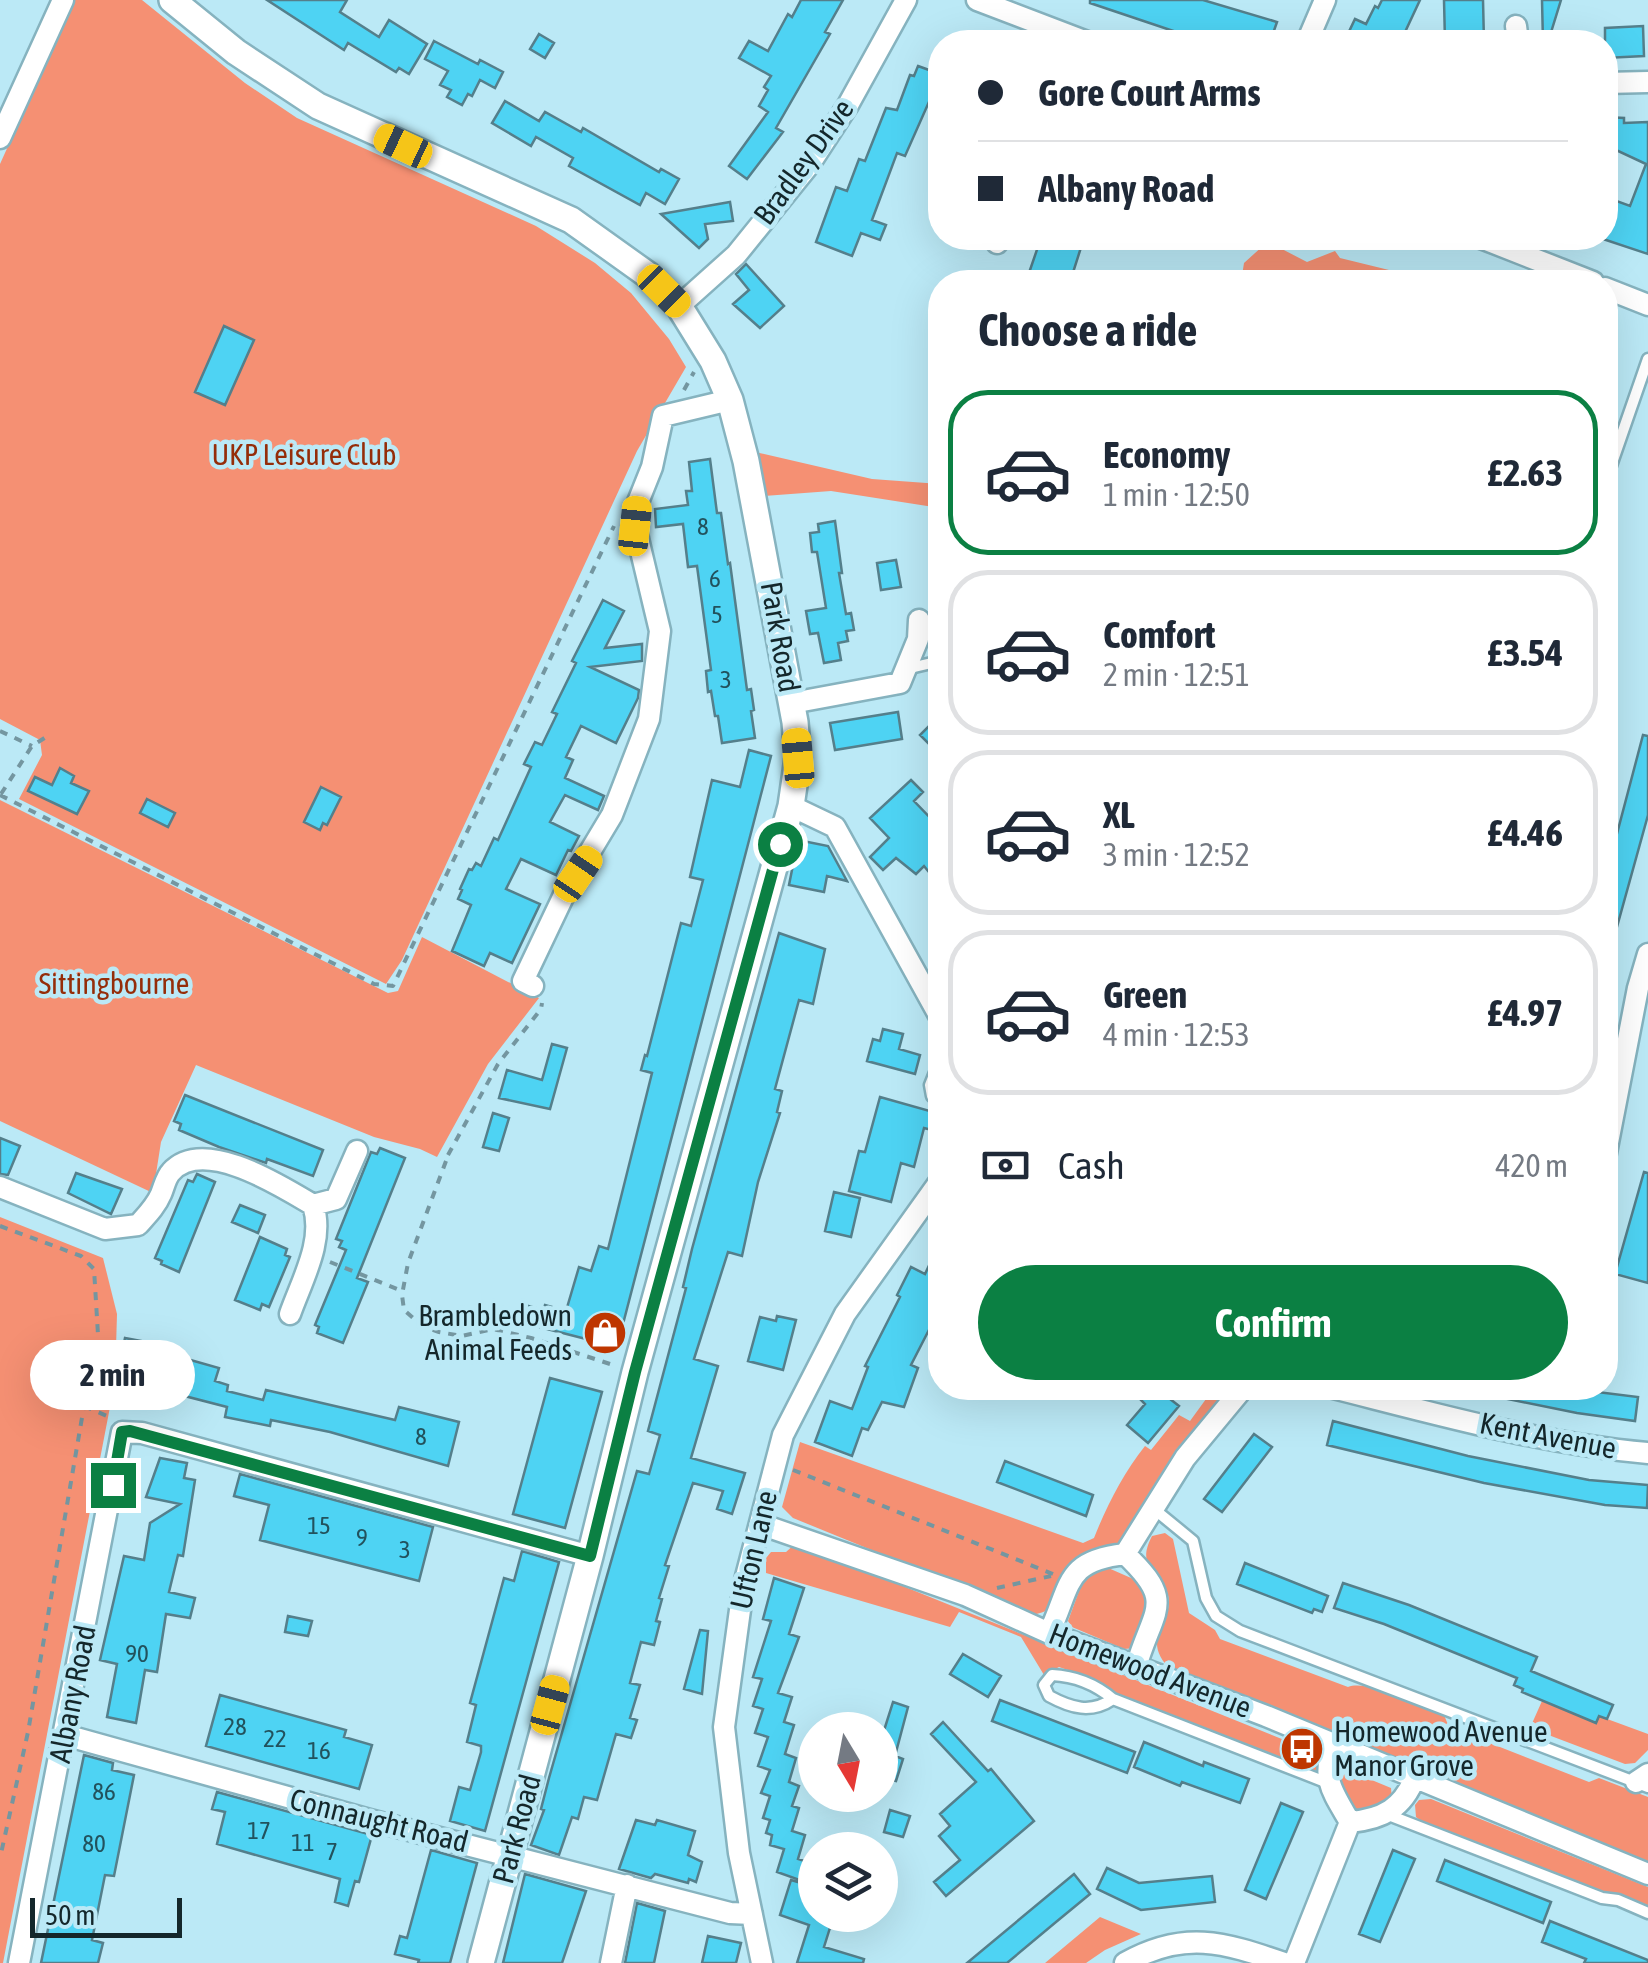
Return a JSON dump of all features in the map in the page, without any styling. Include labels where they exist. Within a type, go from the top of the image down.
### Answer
[{"type":"street","points":[[0,138],[63,0]]},
{"type":"street","name":"Park Road","points":[[172,0],[236,52],[318,106],[571,220],[648,275],[679,306],[713,361],[730,400],[754,498],[792,703],[798,758],[791,806],[635,1372],[481,1963]]},
{"type":"street","name":"Bradley Drive","points":[[679,306],[736,255],[809,165],[848,105],[906,0]]},
{"type":"street","points":[[977,0],[1053,30]]},
{"type":"street","points":[[1312,30],[1325,0]]},
{"type":"street","points":[[1618,82],[1648,82]]},
{"type":"street","points":[[1512,250],[1562,270]]},
{"type":"street","points":[[1618,293],[1648,305]]},
{"type":"street","points":[[533,986],[523,981],[564,895],[612,815],[649,719],[660,630],[635,526],[638,502],[652,467],[663,416],[730,400]]},
{"type":"street","points":[[792,703],[900,683],[918,639],[919,620]]},
{"type":"street","points":[[791,806],[836,827],[928,995]]},
{"type":"street","points":[[1618,1067],[1648,954]]},
{"type":"street","points":[[314,1205],[336,1199],[357,1150]]},
{"type":"street","points":[[0,1187],[105,1229],[124,1229],[138,1224],[151,1211],[170,1172],[187,1161],[213,1158],[279,1185],[314,1205],[319,1222],[312,1255],[290,1314]]},
{"type":"street","name":"Ufton Lane","points":[[762,1963],[730,1795],[725,1714],[742,1588],[784,1435],[845,1314],[928,1197]]},
{"type":"street","points":[[1125,1554],[1186,1458],[1232,1400]]},
{"type":"street","name":"Kent Avenue","points":[[1384,1400],[1534,1435],[1648,1453]]},
{"type":"street","points":[[126,1431],[590,1556]]},
{"type":"street","name":"Albany Road","points":[[19,1963],[126,1431]]},
{"type":"street","name":"Homewood Avenue","points":[[760,1524],[966,1595],[1049,1634],[1334,1744],[1648,1874]]},
{"type":"street","points":[[1049,1634],[1064,1579],[1084,1563],[1125,1554],[1146,1572],[1156,1588],[1157,1605],[1136,1667]]},
{"type":"street","name":"Connaught Road","points":[[65,1735],[370,1820],[730,1913],[752,1914]]},
{"type":"street","points":[[1334,1744],[1326,1765],[1328,1783],[1350,1822]]},
{"type":"street","points":[[1350,1822],[1385,1814],[1400,1805],[1415,1777]]},
{"type":"street","points":[[1294,1963],[1350,1822]]},
{"type":"street","points":[[611,1963],[627,1885]]},
{"type":"street","points":[[1125,1963],[1152,1948],[1186,1942],[1222,1944],[1284,1963]]},
{"type":"lane","points":[[1618,446],[1648,359]]},
{"type":"lane","points":[[905,670],[928,664]]},
{"type":"lane","points":[[1154,1509],[1192,1541],[1206,1598],[1216,1616],[1240,1631],[1644,1781]]},
{"type":"lane","name":"Homewood Avenue","points":[[1112,1700],[1096,1708],[1079,1708],[1049,1696],[1044,1685],[1052,1675],[1099,1688],[1112,1700],[1328,1783]]},
{"type":"lane","points":[[1385,1814],[1648,1913]]},
{"type":"path","points":[[663,416],[674,406],[694,372],[713,361]]},
{"type":"path","points":[[46,737],[32,746],[0,794],[374,984],[393,986],[614,525]]},
{"type":"path","points":[[0,731],[32,746]]},
{"type":"path","points":[[533,986],[542,996],[541,1010],[498,1064],[447,1158],[408,1263],[402,1291],[404,1310],[422,1326],[462,1336],[494,1329],[635,1372]]},
{"type":"path","points":[[0,1226],[81,1256],[94,1269],[99,1351],[84,1406],[28,1732],[0,1858]]},
{"type":"path","points":[[312,1255],[402,1291]]},
{"type":"path","points":[[84,1406],[111,1418],[126,1431]]},
{"type":"path","points":[[775,1463],[1064,1579]]},
{"type":"path","points":[[966,1595],[1064,1579]]},
{"type":"green space","name":"UKP Leisure Club","points":[[74,0],[142,0],[245,83],[297,118],[536,226],[595,263],[631,293],[669,339],[686,367],[637,451],[402,960],[386,984],[19,799],[42,755],[40,740],[0,719],[0,164]]},
{"type":"green space","points":[[1258,250],[1284,250],[1307,262],[1335,251],[1340,258],[1389,270],[1243,270],[1244,263]]},
{"type":"green space","points":[[755,452],[872,479],[928,483],[928,506],[831,491],[764,496]]},
{"type":"green space","name":"Sittingbourne","points":[[0,800],[388,993],[398,991],[422,937],[539,998],[488,1064],[437,1157],[374,1137],[196,1065],[161,1142],[153,1193],[0,1121]]},
{"type":"green space","points":[[0,1217],[103,1258],[117,1314],[115,1381],[3,1963],[0,1963]]},
{"type":"green space","points":[[1205,1400],[1218,1400],[1159,1477],[1125,1541],[1098,1559],[1060,1602],[1042,1613],[1031,1615],[793,1518],[782,1507],[800,1442],[1083,1543],[1094,1538],[1116,1490],[1145,1446],[1151,1450],[1179,1415],[1190,1421]]},
{"type":"green space","points":[[1165,1533],[1173,1539],[1189,1613],[1215,1630],[1220,1639],[1348,1687],[1369,1687],[1396,1695],[1444,1715],[1449,1727],[1589,1782],[1599,1778],[1648,1797],[1648,1862],[1173,1672],[1162,1660],[1157,1639],[1167,1612],[1167,1592],[1146,1554],[1152,1536]]},
{"type":"green space","points":[[796,1543],[1319,1754],[1324,1760],[1323,1769],[1310,1771],[1117,1696],[1090,1679],[1059,1667],[1044,1675],[1021,1637],[959,1612],[950,1627],[766,1573],[766,1558],[771,1552],[786,1552]]},
{"type":"green space","points":[[1106,1567],[1147,1585],[1150,1593],[1135,1648],[1124,1649],[1072,1627],[1068,1621],[1086,1572]]},
{"type":"green space","points":[[1542,1701],[1595,1723],[1599,1716],[1648,1734],[1648,1750],[1635,1763],[1625,1764],[1530,1728]]},
{"type":"green space","points":[[1350,1771],[1391,1788],[1392,1800],[1364,1810],[1351,1805],[1339,1778]]},
{"type":"green space","points":[[1431,1799],[1648,1887],[1648,1906],[1622,1896],[1609,1896],[1421,1821],[1416,1817],[1415,1805],[1419,1800]]},
{"type":"green space","points":[[1100,1917],[1141,1934],[1086,1963],[1045,1963]]},
{"type":"building","points":[[267,0],[347,0],[340,12],[379,37],[389,20],[427,44],[409,74],[399,68],[396,72],[348,43],[344,50]]},
{"type":"building","points":[[801,0],[843,0],[825,32],[830,34],[776,128],[783,132],[747,179],[729,166],[768,112],[759,106],[771,76],[739,58],[749,41],[768,51],[788,14],[792,17]]},
{"type":"building","points":[[1203,0],[1277,22],[1274,30],[1170,30],[1090,3]]},
{"type":"building","points":[[1382,0],[1420,0],[1406,30],[1350,30],[1355,19],[1366,24],[1375,6],[1378,8]]},
{"type":"building","points":[[1444,0],[1483,0],[1484,30],[1445,30]]},
{"type":"building","points":[[1542,0],[1561,0],[1552,30],[1543,30]]},
{"type":"building","points":[[1643,26],[1644,56],[1618,57],[1618,30],[1605,28]]},
{"type":"building","points":[[539,34],[554,43],[545,58],[530,49]]},
{"type":"building","points":[[434,41],[503,72],[495,88],[480,80],[462,105],[447,97],[451,90],[440,85],[448,71],[425,59]]},
{"type":"building","points":[[918,66],[928,70],[928,104],[905,156],[897,153],[872,220],[886,225],[880,240],[861,233],[852,256],[816,242],[836,187],[847,191],[859,159],[865,161],[886,108],[897,110],[910,75],[914,76]]},
{"type":"building","points":[[505,101],[539,121],[545,112],[581,132],[583,128],[659,172],[661,169],[679,179],[665,204],[646,193],[640,205],[569,166],[573,158],[536,137],[531,146],[492,123]]},
{"type":"building","points":[[1618,118],[1624,118],[1624,123],[1648,122],[1648,254],[1618,244],[1618,202],[1630,206],[1646,164],[1618,151]]},
{"type":"building","points":[[730,202],[733,221],[705,224],[708,239],[699,248],[661,214]]},
{"type":"building","points":[[1037,250],[1080,250],[1074,270],[1030,270]]},
{"type":"building","points":[[746,264],[784,306],[760,328],[733,304],[749,290],[736,274]]},
{"type":"building","points":[[224,326],[254,340],[225,405],[195,392]]},
{"type":"building","points":[[710,459],[717,513],[721,513],[730,563],[747,690],[751,689],[754,710],[751,711],[755,738],[722,743],[718,716],[711,691],[708,692],[706,671],[711,670],[697,566],[688,567],[683,524],[656,527],[655,509],[688,505],[686,491],[692,491],[689,462]]},
{"type":"building","points":[[835,521],[846,614],[851,613],[854,630],[846,631],[848,641],[838,643],[841,660],[824,663],[818,633],[810,634],[806,611],[826,608],[810,533],[819,532],[818,524]]},
{"type":"building","points":[[896,560],[901,587],[881,590],[877,563]]},
{"type":"building","points":[[603,600],[624,611],[605,648],[642,644],[642,661],[590,667],[639,690],[638,698],[616,743],[581,726],[566,757],[573,760],[565,778],[604,796],[598,810],[565,795],[550,822],[579,836],[556,875],[521,859],[506,889],[540,904],[512,963],[490,953],[484,966],[452,951],[471,905],[458,899],[460,889],[469,869],[476,863],[481,866],[494,838],[498,840],[531,767],[524,764],[535,742],[542,745],[557,714],[552,712],[576,663],[572,661]]},
{"type":"building","points":[[898,712],[902,739],[835,750],[830,723]]},
{"type":"building","points":[[928,727],[928,743],[920,735]]},
{"type":"building","points":[[1643,735],[1648,736],[1648,815],[1618,923],[1618,830]]},
{"type":"building","points":[[749,750],[771,756],[617,1347],[520,1322],[525,1305],[566,1311],[579,1267],[591,1271],[599,1246],[608,1249],[652,1073],[641,1070],[681,923],[691,926],[703,880],[690,877],[712,780],[740,787]]},
{"type":"building","points":[[60,768],[74,776],[71,783],[89,791],[77,814],[28,791],[35,777],[52,785]]},
{"type":"building","points":[[911,780],[923,792],[914,801],[928,816],[928,871],[924,866],[916,874],[896,858],[883,870],[870,857],[889,838],[870,818]]},
{"type":"building","points":[[321,787],[341,797],[327,825],[323,823],[320,830],[304,822]]},
{"type":"building","points":[[147,799],[175,813],[168,827],[140,813]]},
{"type":"building","points":[[798,840],[828,846],[847,881],[827,876],[824,892],[789,885]]},
{"type":"building","points":[[779,933],[825,949],[813,1004],[799,1000],[775,1089],[782,1091],[777,1112],[780,1113],[758,1182],[742,1256],[728,1252],[694,1359],[718,1366],[691,1458],[745,1473],[732,1514],[717,1509],[723,1491],[693,1483],[665,1565],[669,1566],[659,1598],[662,1599],[656,1621],[660,1622],[654,1645],[641,1642],[630,1683],[640,1685],[630,1718],[637,1720],[631,1738],[616,1734],[597,1800],[584,1797],[578,1819],[572,1817],[559,1855],[531,1845],[637,1471],[649,1474],[660,1435],[648,1431],[686,1288],[683,1287],[692,1249]]},
{"type":"building","points":[[883,1029],[903,1034],[899,1049],[920,1055],[915,1074],[867,1061],[873,1039],[880,1041]]},
{"type":"building","points":[[552,1044],[567,1048],[550,1109],[499,1098],[507,1070],[542,1080]]},
{"type":"building","points":[[185,1095],[323,1150],[313,1176],[219,1147],[179,1130],[181,1124],[174,1121]]},
{"type":"building","points":[[880,1097],[928,1110],[928,1129],[924,1128],[914,1167],[901,1163],[891,1202],[849,1191],[859,1151],[865,1152]]},
{"type":"building","points":[[493,1113],[509,1118],[499,1151],[483,1147]]},
{"type":"building","points":[[0,1138],[20,1146],[8,1175],[0,1174]]},
{"type":"building","points":[[380,1148],[405,1158],[357,1278],[368,1282],[343,1343],[317,1333],[319,1327],[315,1325],[346,1250],[339,1247],[342,1241],[336,1239],[371,1152],[377,1154]]},
{"type":"building","points":[[1644,1172],[1648,1173],[1648,1283],[1618,1275]]},
{"type":"building","points":[[76,1173],[122,1189],[111,1214],[68,1193]]},
{"type":"building","points":[[197,1174],[215,1182],[179,1272],[155,1258],[188,1180],[193,1182]]},
{"type":"building","points":[[834,1192],[860,1198],[851,1237],[825,1231]]},
{"type":"building","points":[[240,1205],[265,1215],[258,1233],[232,1222]]},
{"type":"building","points":[[260,1237],[287,1249],[285,1255],[290,1257],[269,1307],[262,1304],[260,1310],[235,1300]]},
{"type":"building","points":[[911,1267],[925,1274],[928,1268],[928,1332],[911,1365],[918,1368],[904,1407],[882,1402],[868,1430],[862,1428],[852,1456],[815,1442],[830,1401],[852,1409],[868,1367],[865,1366]]},
{"type":"building","points":[[777,1316],[796,1320],[783,1370],[748,1361],[760,1317],[776,1321]]},
{"type":"building","points":[[125,1338],[157,1344],[152,1370],[120,1363]]},
{"type":"building","points":[[187,1359],[219,1368],[215,1381],[228,1385],[227,1391],[263,1400],[266,1390],[395,1420],[399,1407],[459,1422],[448,1466],[330,1432],[271,1420],[270,1426],[225,1417],[227,1407],[177,1394]]},
{"type":"building","points":[[550,1378],[602,1392],[565,1528],[513,1514]]},
{"type":"building","points":[[1638,1397],[1635,1421],[1513,1400]]},
{"type":"building","points":[[1141,1400],[1171,1400],[1179,1406],[1148,1443],[1127,1425],[1145,1404]]},
{"type":"building","points":[[1333,1421],[1468,1456],[1589,1480],[1648,1485],[1647,1508],[1605,1505],[1484,1483],[1327,1445]]},
{"type":"building","points":[[1254,1434],[1272,1447],[1222,1512],[1204,1499]]},
{"type":"building","points":[[160,1458],[187,1463],[184,1478],[195,1480],[183,1556],[178,1555],[169,1592],[195,1598],[190,1618],[166,1614],[157,1672],[145,1670],[136,1723],[107,1717],[117,1664],[100,1660],[124,1556],[144,1560],[150,1523],[180,1504],[146,1497]]},
{"type":"building","points":[[1005,1461],[1093,1495],[1086,1516],[997,1482]]},
{"type":"building","points":[[240,1474],[433,1527],[419,1581],[260,1540],[269,1505],[234,1496]]},
{"type":"building","points":[[522,1551],[559,1562],[485,1831],[450,1821],[459,1787],[470,1790],[481,1752],[481,1746],[467,1742],[476,1705],[470,1703],[504,1578],[514,1581]]},
{"type":"building","points":[[1245,1563],[1328,1596],[1322,1612],[1314,1609],[1312,1613],[1237,1584]]},
{"type":"building","points":[[774,1578],[804,1588],[789,1634],[799,1637],[778,1693],[792,1697],[784,1722],[794,1725],[785,1754],[796,1758],[789,1782],[798,1786],[792,1806],[798,1811],[792,1831],[798,1833],[798,1880],[777,1872],[784,1849],[770,1845],[772,1835],[766,1833],[770,1820],[763,1818],[770,1796],[761,1793],[770,1770],[758,1766],[768,1737],[755,1733],[763,1709],[753,1706],[762,1679],[753,1677],[771,1621],[763,1619]]},
{"type":"building","points":[[1343,1583],[1537,1657],[1531,1671],[1613,1705],[1607,1719],[1599,1716],[1596,1723],[1522,1692],[1514,1685],[1517,1678],[1334,1608]]},
{"type":"building","points":[[288,1616],[312,1621],[308,1636],[285,1632]]},
{"type":"building","points":[[700,1630],[708,1631],[702,1694],[684,1689]]},
{"type":"building","points":[[963,1654],[1001,1676],[988,1697],[950,1674]]},
{"type":"building","points":[[220,1695],[346,1730],[344,1737],[372,1745],[359,1789],[206,1746]]},
{"type":"building","points":[[1000,1700],[1135,1752],[1127,1773],[992,1721]]},
{"type":"building","points":[[893,1702],[908,1707],[898,1745],[898,1712],[890,1712]]},
{"type":"building","points":[[943,1722],[988,1771],[991,1769],[1034,1821],[946,1896],[934,1882],[960,1860],[939,1836],[950,1826],[940,1814],[976,1782],[931,1734]]},
{"type":"building","points":[[1144,1742],[1203,1766],[1204,1762],[1249,1779],[1240,1803],[1182,1782],[1180,1786],[1134,1767]]},
{"type":"building","points":[[84,1755],[113,1763],[112,1770],[134,1775],[114,1876],[105,1875],[92,1940],[103,1943],[98,1963],[41,1963]]},
{"type":"building","points":[[217,1792],[372,1835],[348,1906],[335,1902],[340,1879],[217,1844],[225,1812],[212,1809]]},
{"type":"building","points":[[1281,1803],[1303,1812],[1266,1899],[1245,1890]]},
{"type":"building","points":[[889,1812],[910,1816],[903,1837],[898,1832],[884,1832]]},
{"type":"building","points":[[636,1820],[655,1825],[657,1820],[695,1831],[688,1855],[702,1862],[696,1882],[655,1874],[651,1878],[619,1869]]},
{"type":"building","points":[[431,1850],[477,1863],[450,1963],[418,1963],[419,1960],[395,1954],[400,1936],[407,1938]]},
{"type":"building","points":[[1393,1850],[1415,1859],[1380,1942],[1359,1934]]},
{"type":"building","points":[[1445,1860],[1551,1902],[1543,1923],[1437,1881]]},
{"type":"building","points":[[1107,1868],[1139,1883],[1212,1876],[1215,1902],[1141,1910],[1097,1889]]},
{"type":"building","points":[[525,1874],[586,1891],[562,1963],[503,1963]]},
{"type":"building","points":[[1074,1874],[1090,1894],[1007,1963],[967,1963]]},
{"type":"building","points":[[791,1880],[798,1882],[798,1921],[780,1915]]},
{"type":"building","points":[[637,1903],[665,1911],[654,1963],[625,1963]]},
{"type":"building","points":[[1550,1921],[1648,1963],[1584,1963],[1586,1959],[1542,1942]]},
{"type":"building","points":[[807,1932],[829,1932],[824,1947],[864,1959],[863,1963],[797,1963]]},
{"type":"building","points":[[708,1936],[741,1943],[736,1963],[702,1963]]},
{"type":"place","name":"Brambledown Animal Feeds","points":[[605,1333]]},
{"type":"place","name":"Homewood Avenue Manor Grove","points":[[1302,1749]]},
{"type":"route","points":[[113,1485],[122,1432],[130,1431],[590,1556],[635,1372],[780,844]]}]
